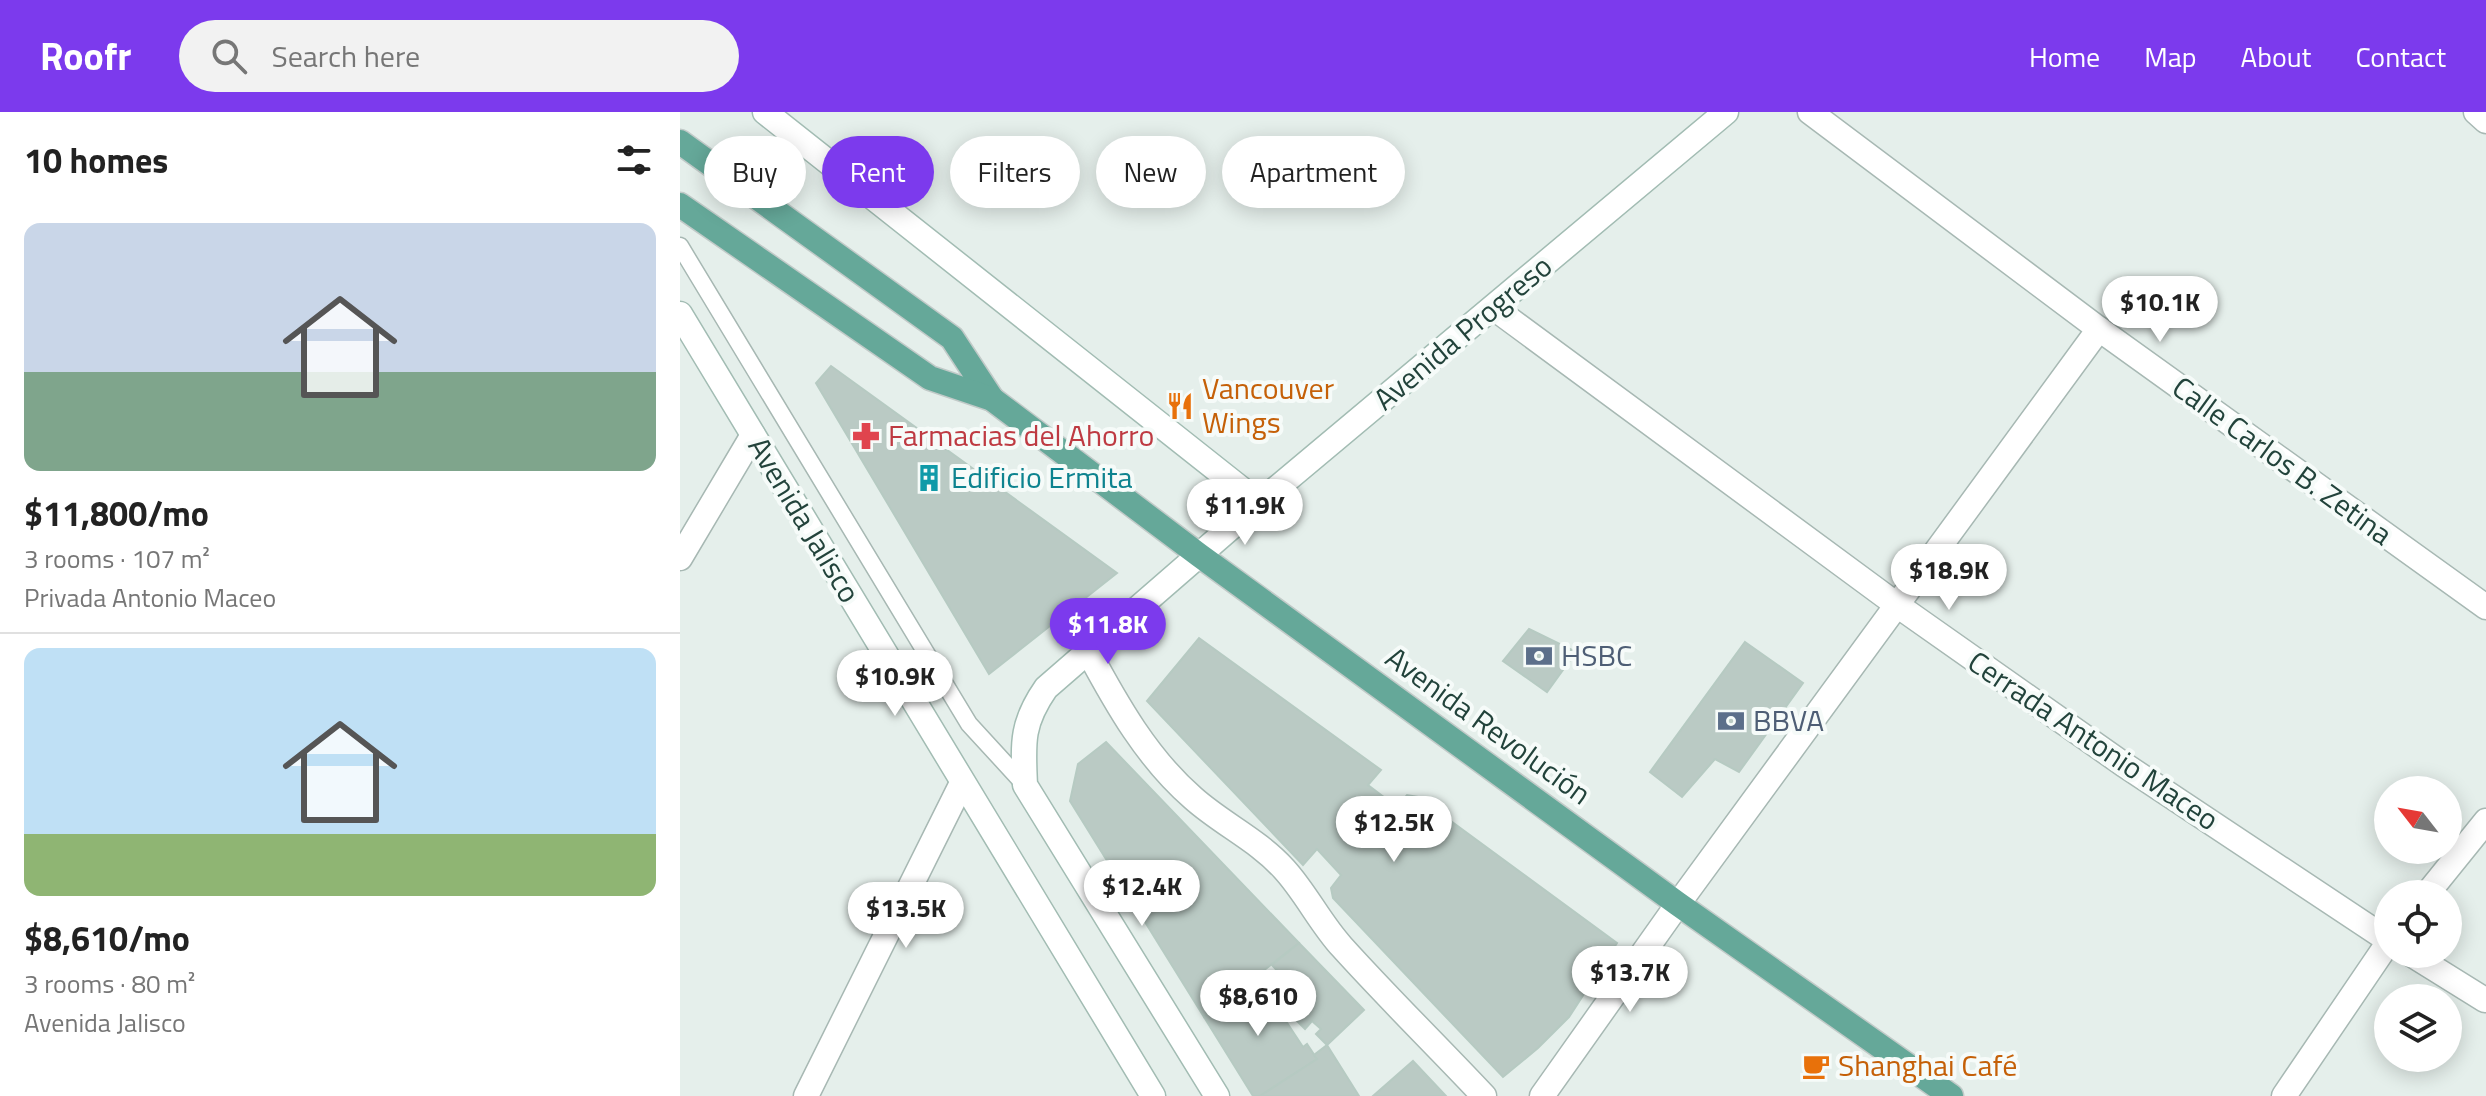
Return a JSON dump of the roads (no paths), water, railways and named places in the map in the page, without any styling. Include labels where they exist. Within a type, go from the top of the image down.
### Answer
[{"type":"main road","name":"Avenida Revolución","points":[[680,142],[952,338],[992,399]]},
{"type":"main road","name":"Avenida Revolución","points":[[680,205],[930,378],[992,399],[1199,555],[1678,904],[1951,1096]]},
{"type":"street","points":[[765,112],[1259,503]]},
{"type":"street","name":"Avenida Progreso","points":[[1025,785],[1023,749],[1029,712],[1046,688],[1259,503],[1726,112]]},
{"type":"street","name":"Calle Carlos B. Zetina","points":[[1810,112],[2099,329],[2486,607]]},
{"type":"street","points":[[2476,112],[2486,121]]},
{"type":"street","name":"Cerrada Antonio Maceo","points":[[1494,308],[1897,605],[2123,764],[2374,933]]},
{"type":"street","name":"Avenida Jalisco","points":[[680,314],[1153,1096]]},
{"type":"street","points":[[1542,1096],[1678,904],[2099,329]]},
{"type":"street","points":[[680,558],[753,435]]},
{"type":"street","points":[[1088,651],[1117,704],[1168,774],[1195,800],[1255,842],[1283,867],[1340,945],[1484,1096]]},
{"type":"street","points":[[806,1096],[962,783]]},
{"type":"street","points":[[1025,785],[1217,1096]]},
{"type":"street","points":[[2438,880],[2486,821]]},
{"type":"street","points":[[2284,1096],[2374,963]]},
{"type":"street","points":[[2434,968],[2485,1000]]},
{"type":"lane","points":[[680,246],[969,724],[1025,785]]},
{"type":"place","name":"Vancouver Wings","points":[[1180,406]]},
{"type":"place","name":"Farmacias del Ahorro","points":[[866,436]]},
{"type":"place","name":"Edificio Ermita","points":[[929,478]]},
{"type":"place","name":"HSBC","points":[[1539,656]]},
{"type":"place","name":"BBVA","points":[[1731,721]]},
{"type":"place","name":"Shanghai Café","points":[[1816,1066]]}]
